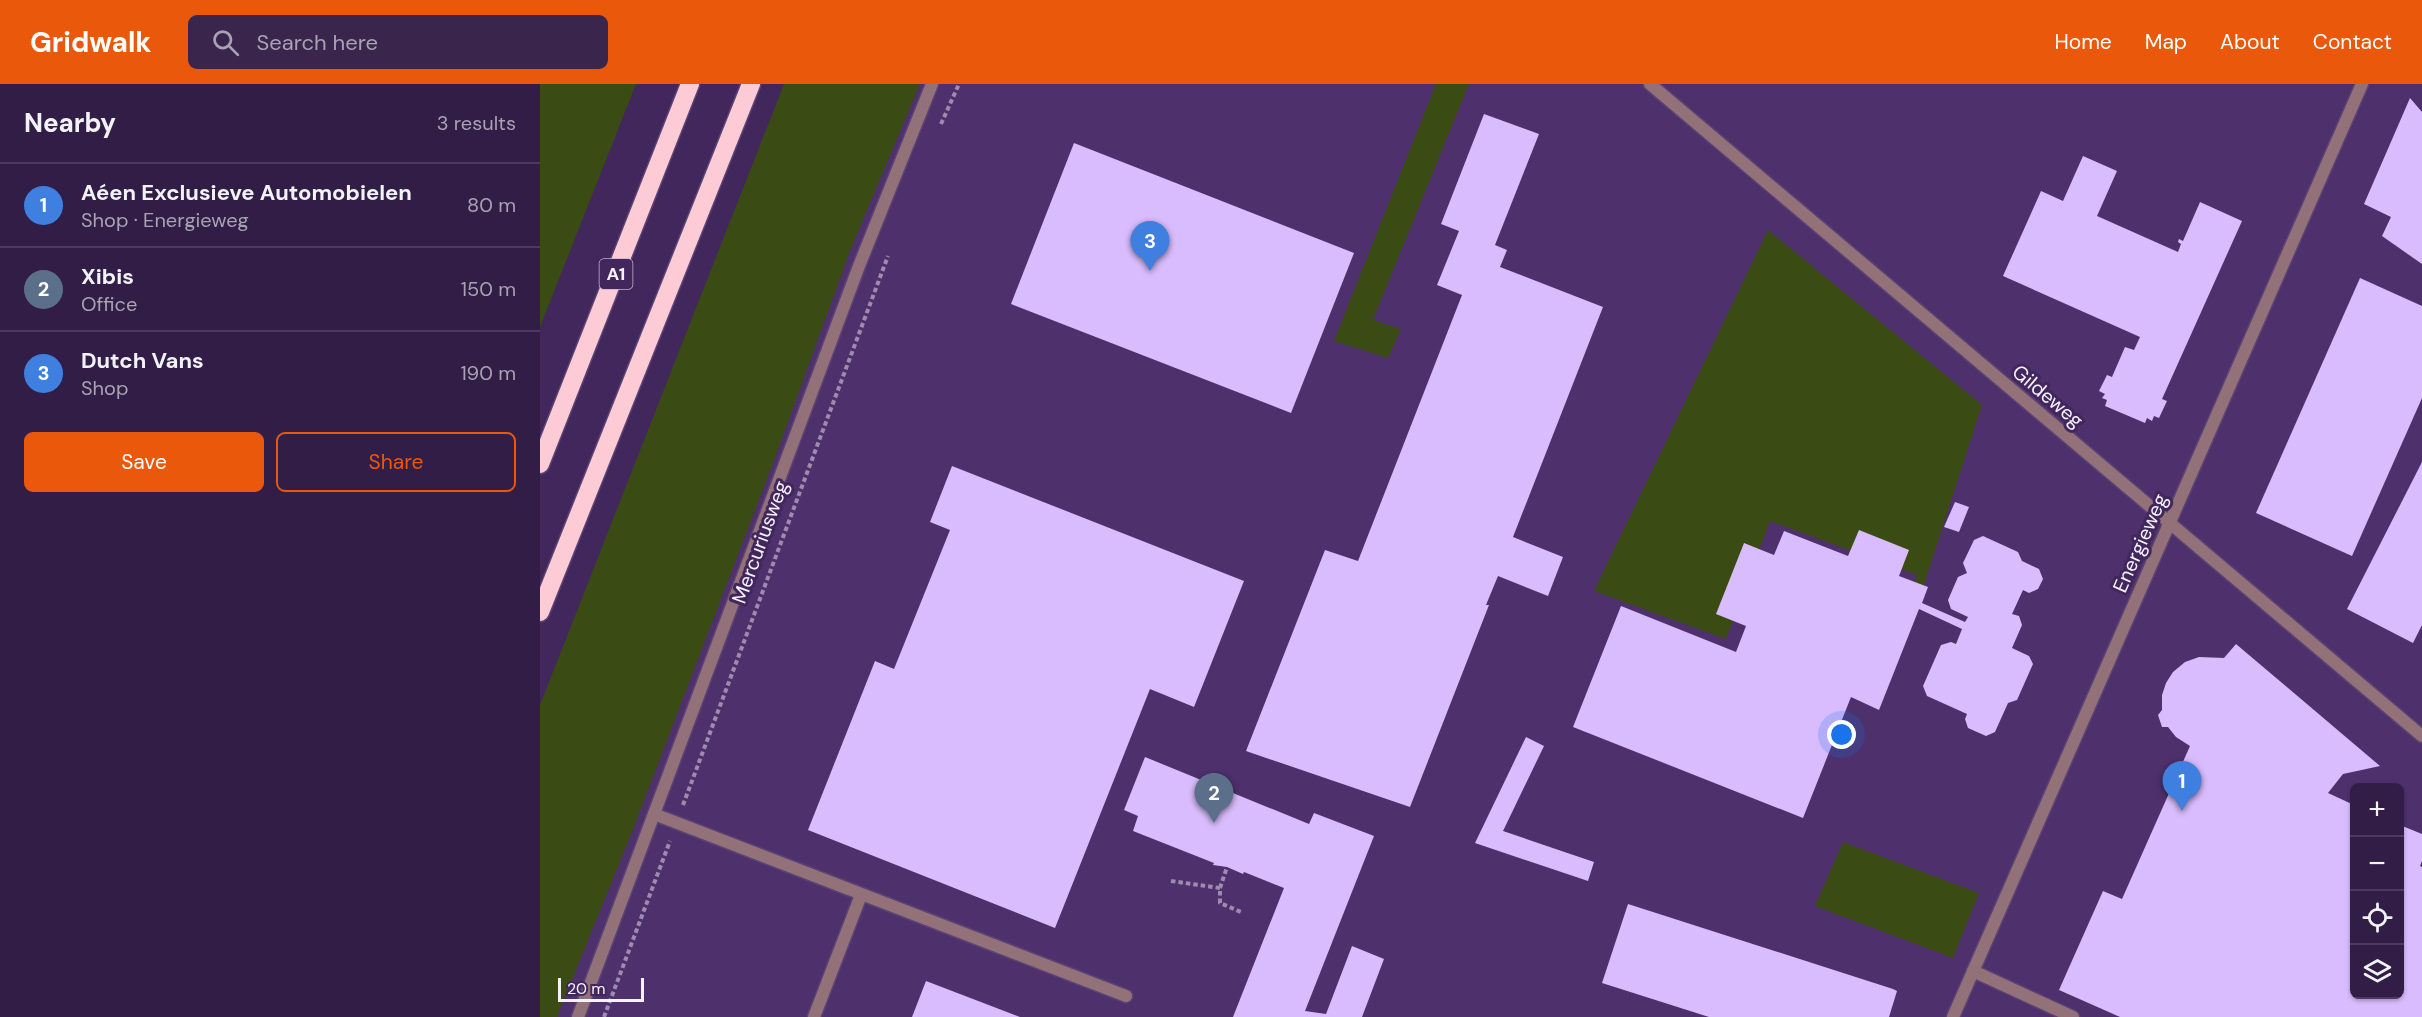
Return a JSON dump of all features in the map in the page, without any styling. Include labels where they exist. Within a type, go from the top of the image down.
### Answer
[{"type":"highway","name":"A1","points":[[540,464],[690,84]]},
{"type":"highway","points":[[540,612],[751,84]]},
{"type":"street","name":"Mercuriusweg","points":[[578,1017],[884,200],[933,84]]},
{"type":"street","name":"Gildeweg","points":[[1650,84],[2169,525],[2422,736]]},
{"type":"street","name":"Energieweg","points":[[1953,1017],[2362,84]]},
{"type":"street","points":[[654,814],[1126,996]]},
{"type":"street","points":[[814,1017],[861,895]]},
{"type":"street","points":[[1973,971],[2073,1017]]},
{"type":"path","points":[[937,134],[959,84]]},
{"type":"path","name":"Mercuriusweg","points":[[604,1017],[889,254]]},
{"type":"path","points":[[1227,867],[1220,888],[1220,903],[1241,912]]},
{"type":"path","points":[[1171,880],[1220,888]]},
{"type":"shaded area","points":[[815,84],[2422,84],[2422,1017],[540,1017]]},
{"type":"green space","points":[[540,84],[636,84],[540,327]]},
{"type":"green space","points":[[784,84],[920,84],[850,251],[776,455],[634,827],[557,1017],[540,1017],[540,705]]},
{"type":"green space","points":[[1436,84],[1469,84],[1373,320],[1401,329],[1388,358],[1334,341]]},
{"type":"green space","points":[[1768,230],[1982,405],[1921,594],[1912,591],[1917,575],[1770,521],[1726,639],[1594,591]]},
{"type":"green space","points":[[1843,842],[1979,893],[1953,958],[1815,906]]},
{"type":"building","points":[[2410,98],[2422,112],[2422,264],[2382,236],[2391,217],[2364,204]]},
{"type":"building","points":[[1484,114],[1539,134],[1495,245],[1507,250],[1500,267],[1603,307],[1513,537],[1563,557],[1548,596],[1498,576],[1486,605],[1489,605],[1410,807],[1246,751],[1325,550],[1358,561],[1462,295],[1437,285],[1459,231],[1441,224]]},
{"type":"building","points":[[1074,143],[1354,253],[1291,413],[1011,304]]},
{"type":"building","points":[[2083,156],[2117,171],[2097,216],[2178,252],[2181,244],[2178,242],[2179,239],[2183,241],[2200,202],[2242,221],[2162,399],[2167,401],[2159,418],[2154,416],[2152,421],[2147,418],[2145,423],[2105,406],[2107,400],[2102,398],[2105,394],[2099,391],[2107,375],[2112,377],[2125,347],[2134,350],[2140,337],[2003,276],[2041,191],[2063,201]]},
{"type":"building","points":[[2360,278],[2422,306],[2422,398],[2352,556],[2256,513]]},
{"type":"building","points":[[2422,462],[2422,625],[2413,643],[2347,609]]},
{"type":"building","points":[[952,466],[1244,581],[1194,707],[1150,689],[1055,928],[808,830],[875,661],[894,669],[950,530],[930,522]]},
{"type":"building","points":[[1955,502],[1969,507],[1959,532],[1944,527]]},
{"type":"building","points":[[1859,530],[1909,550],[1899,576],[1928,587],[1922,603],[1965,622],[1968,617],[1951,609],[1948,600],[1958,577],[1967,573],[1963,563],[1974,540],[1983,536],[2018,552],[2022,561],[2039,569],[2043,579],[2038,589],[2029,593],[2023,590],[2012,614],[2019,616],[2022,625],[2012,648],[2029,656],[2033,664],[2017,700],[2008,703],[1995,732],[1986,736],[1968,728],[1965,719],[1967,714],[1927,696],[1923,686],[1941,645],[1951,642],[1956,644],[1962,629],[1919,609],[1879,710],[1851,697],[1803,818],[1573,727],[1621,606],[1736,652],[1746,626],[1716,614],[1744,543],[1774,555],[1784,531],[1848,556]]},
{"type":"building","points":[[2236,644],[2380,766],[2343,774],[2328,793],[2350,803],[2350,999],[2404,999],[2404,827],[2422,834],[2420,866],[2422,867],[2422,1017],[2120,1017],[2059,990],[2103,891],[2122,899],[2190,746],[2176,737],[2168,727],[2162,727],[2158,715],[2162,710],[2162,695],[2166,683],[2173,672],[2185,662],[2199,657],[2224,658]]},
{"type":"building","points":[[1526,737],[1544,746],[1503,831],[1594,862],[1588,881],[1475,843]]},
{"type":"building","points":[[1145,757],[1309,824],[1314,813],[1374,836],[1305,1011],[1326,1014],[1352,946],[1384,959],[1362,1017],[1233,1017],[1284,888],[1244,872],[1243,874],[1227,867],[1213,865],[1214,863],[1133,831],[1138,816],[1124,810]]},
{"type":"building","points":[[1628,904],[1893,989],[1897,991],[1889,1017],[1709,1017],[1602,983]]},
{"type":"building","points":[[926,981],[1020,1017],[912,1017]]},
{"type":"place","name":"Dutch Vans","points":[[1150,271]]},
{"type":"place","name":"Aéen Exclusieve Automobielen","points":[[2182,811]]},
{"type":"place","name":"Xibis","points":[[1214,823]]}]
